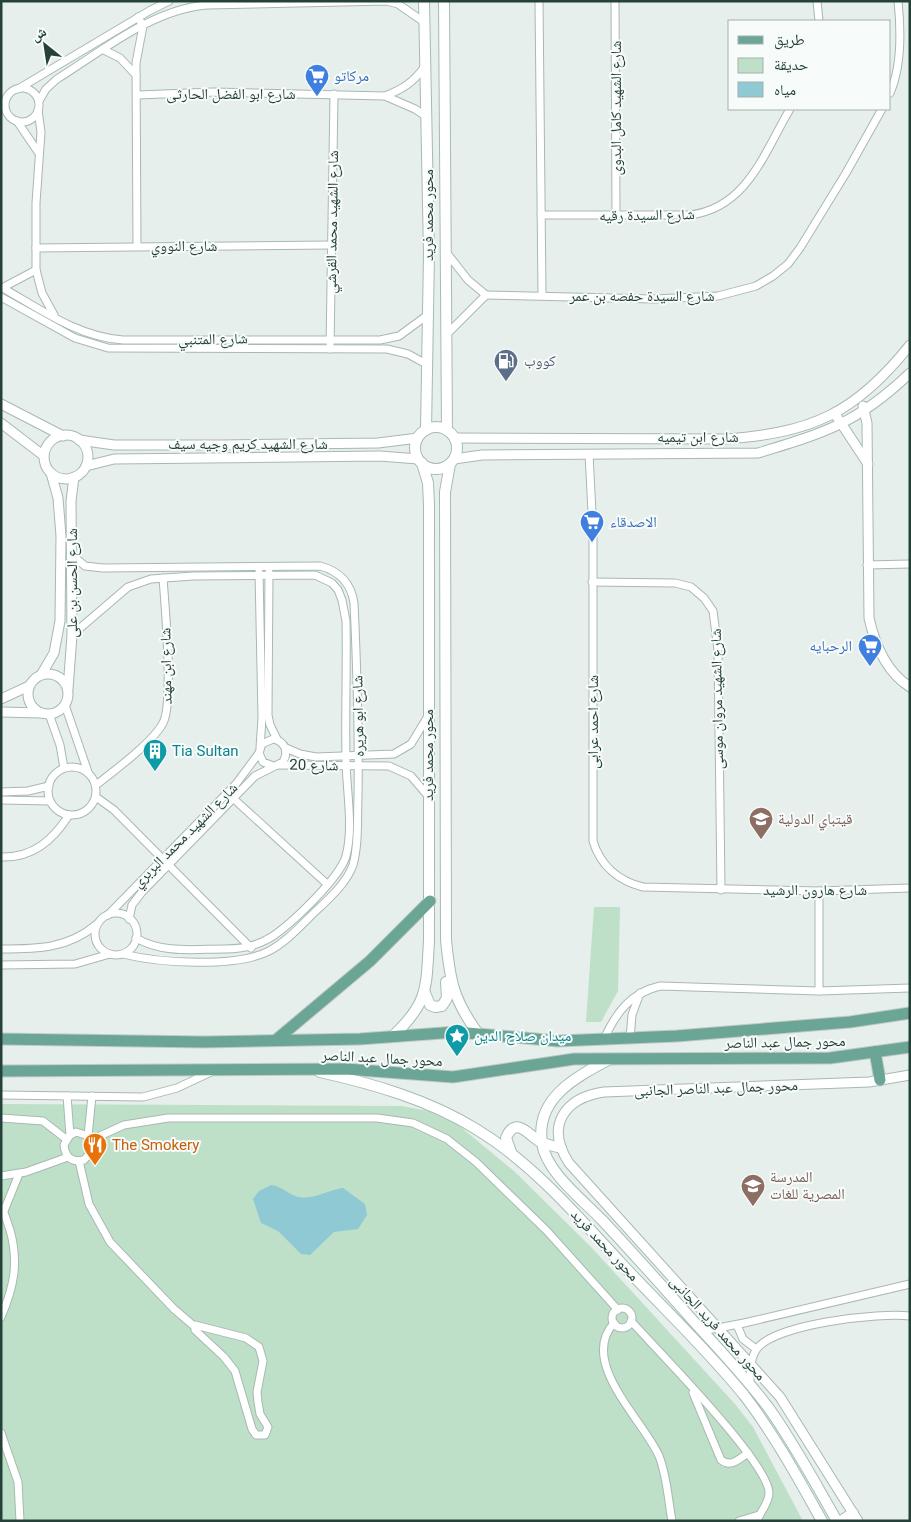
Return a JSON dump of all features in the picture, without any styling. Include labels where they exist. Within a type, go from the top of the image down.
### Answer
[{"type":"main road","name":"محور محمد فريد","points":[[424,1],[429,314],[426,430]]},
{"type":"main road","name":"محور محمد فريد","points":[[444,1],[447,430]]},
{"type":"main road","points":[[440,427],[447,430],[455,438],[457,449],[452,461],[433,469],[420,461],[415,448],[418,438],[426,430],[440,427]]},
{"type":"main road","name":"محور محمد فريد","points":[[393,1036],[415,1014],[425,993],[430,901],[428,796],[429,505],[428,483],[420,461]]},
{"type":"main road","name":"محور محمد فريد","points":[[452,461],[445,492],[446,940],[450,972],[458,1004],[477,1032]]},
{"type":"main road","points":[[276,1040],[370,961],[430,901]]},
{"type":"main road","points":[[425,993],[428,1002],[432,1006],[439,1007],[444,1004],[447,998],[446,980],[450,972]]},
{"type":"main road","name":"محور جمال عبد الناصر","points":[[1,1039],[360,1039],[439,1032],[477,1032],[546,1041],[630,1038],[850,1022],[910,1013]]},
{"type":"main road","name":"محور جمال عبد الناصر","points":[[1,1071],[310,1069],[453,1076],[555,1061],[830,1058],[910,1047]]},
{"type":"main road","points":[[875,1052],[880,1080]]},
{"type":"main road","name":"محور محمد فريد","points":[[610,1059],[572,1080],[555,1095],[543,1118],[542,1142],[547,1159],[556,1172],[750,1384],[784,1431],[839,1521]]},
{"type":"main road","name":"محور محمد فريد","points":[[310,1069],[377,1086],[430,1106],[477,1129],[511,1152],[566,1203],[742,1394],[776,1440],[822,1521]]},
{"type":"main road","points":[[511,1152],[506,1138],[515,1128],[524,1129],[542,1142],[561,1148]]},
{"type":"main road","points":[[839,1521],[856,1517]]},
{"type":"street","points":[[1,98],[138,17],[169,1]]},
{"type":"street","points":[[539,1],[542,296]]},
{"type":"street","name":"شارع الشهيد كامل البدوى","points":[[615,1],[616,215]]},
{"type":"street","points":[[817,1],[819,20]]},
{"type":"street","points":[[891,90],[897,70],[899,51],[898,1]]},
{"type":"street","points":[[38,101],[57,79],[143,26],[174,11],[196,6],[377,2],[398,4],[424,22]]},
{"type":"street","points":[[137,246],[137,53],[143,26],[138,17]]},
{"type":"street","points":[[104,50],[120,58],[137,75]]},
{"type":"street","name":"شارع ابو الفضل الحارثى","points":[[385,96],[407,86],[417,78],[426,66]]},
{"type":"street","points":[[38,110],[30,120],[17,121],[4,111],[8,97],[15,90],[31,91],[38,101],[41,132],[38,152],[36,270],[42,293],[56,318]]},
{"type":"street","name":"شارع ابو الفضل الحارثى","points":[[138,95],[213,92],[385,96],[415,109],[427,117]]},
{"type":"street","name":"شارع الشهيد محمد القرشي","points":[[330,349],[334,94]]},
{"type":"street","name":"شارع السيدة رقيه","points":[[541,215],[690,215],[707,213],[734,198],[745,186],[789,110]]},
{"type":"street","name":"شارع السيدة حفصه بن عمر","points":[[486,296],[660,298],[718,296],[756,286],[788,264],[800,248],[881,110]]},
{"type":"street","points":[[17,121],[38,152]]},
{"type":"street","name":"شارع النووي","points":[[36,248],[332,245]]},
{"type":"street","points":[[445,336],[486,296],[468,280],[446,252]]},
{"type":"street","points":[[2,288],[36,270]]},
{"type":"street","name":"شارع المتنبي","points":[[2,288],[82,331],[112,340],[390,339],[408,331],[429,314]]},
{"type":"street","name":"شارع المتنبي","points":[[1,297],[76,338],[108,348],[397,351],[428,366]]},
{"type":"street","name":"شارع ابن تيميه","points":[[455,438],[725,439],[754,437],[791,430],[834,414],[860,398],[877,383],[910,346]]},
{"type":"street","name":"شارع ابن تيميه","points":[[452,461],[482,455],[758,453],[794,444],[840,425],[865,411],[887,395],[910,373]]},
{"type":"street","points":[[860,398],[865,411],[868,465],[867,604],[872,634],[890,668],[910,688]]},
{"type":"street","points":[[1,404],[63,436],[79,440],[87,451],[86,466],[74,477],[66,479],[51,473],[45,463],[44,456],[50,443],[63,436]]},
{"type":"street","points":[[834,414],[868,465]]},
{"type":"street","points":[[1,423],[44,456]]},
{"type":"street","name":"شارع الشهيد كريم وجيه سيف","points":[[79,440],[114,445],[222,445],[378,443],[418,438]]},
{"type":"street","name":"شارع احمد عرابى","points":[[588,454],[592,507],[592,798],[593,841],[596,851],[611,870],[632,884],[721,890]]},
{"type":"street","name":"شارع الشهيد كريم وجيه سيف","points":[[86,466],[114,459],[380,456],[420,461]]},
{"type":"street","name":"شارع الحسن بن على","points":[[41,675],[54,653],[60,621],[61,536],[58,498],[51,473]]},
{"type":"street","name":"شارع الحسن بن على","points":[[68,689],[72,635],[73,556],[71,501],[74,477]]},
{"type":"street","name":"شارع ابو هريره","points":[[73,556],[85,566],[93,567],[320,566],[337,573],[349,586],[354,604],[359,756],[356,845],[352,867],[331,896],[283,941],[257,956],[235,960],[165,960],[123,954]]},
{"type":"street","points":[[867,565],[910,564]]},
{"type":"street","points":[[259,566],[262,718],[259,750],[263,762],[276,766],[285,758],[286,748],[277,739],[270,725],[268,715],[269,566]]},
{"type":"street","name":"شارع ابو هريره","points":[[72,635],[128,587],[140,582],[164,578],[315,575],[332,583],[342,600],[346,621],[347,669],[347,850],[341,867],[327,884],[283,928],[265,941],[250,947],[166,949],[148,944],[136,938]]},
{"type":"street","name":"شارع ابن مهند","points":[[96,785],[121,765],[164,721],[168,685],[164,578]]},
{"type":"street","name":"شارع الشهيد مروان موسى","points":[[592,582],[684,585],[704,598],[713,611],[718,650],[721,890]]},
{"type":"street","points":[[1,699],[29,686],[41,675],[58,676],[68,689],[65,705],[88,772],[96,785],[96,797],[86,811],[69,814],[58,810],[50,801],[49,786],[54,775],[64,768],[76,767],[88,772]]},
{"type":"street","points":[[29,686],[28,693],[31,706],[45,714],[60,745],[64,768]]},
{"type":"street","points":[[1,712],[45,714],[56,712],[65,705]]},
{"type":"street","name":"شارع 20","points":[[286,748],[308,756],[387,755],[400,752],[415,738],[428,716]]},
{"type":"street","points":[[259,750],[265,741],[277,739]]},
{"type":"street","name":"شارع الشهيد محمد البربري","points":[[108,915],[236,784],[259,750]]},
{"type":"street","name":"شارع 20","points":[[276,766],[389,766],[401,769],[411,776],[428,796]]},
{"type":"street","name":"شارع الشهيد محمد البربري","points":[[130,918],[132,905],[136,899],[169,864],[235,800],[256,776],[276,766]]},
{"type":"street","points":[[1,792],[28,791],[49,786]]},
{"type":"street","points":[[96,797],[114,810],[163,858],[257,956]]},
{"type":"street","points":[[1,800],[50,801]]},
{"type":"street","points":[[235,800],[327,884]]},
{"type":"street","points":[[1,857],[26,854],[44,845],[59,830],[69,814]]},
{"type":"street","name":"شارع هارون الرشيد","points":[[721,890],[819,891],[910,888]]},
{"type":"street","points":[[819,891],[819,991]]},
{"type":"street","points":[[1,949],[58,946],[79,937],[108,915],[119,914],[130,918],[134,924],[136,938],[132,947],[123,954],[110,954],[75,964],[1,965]]},
{"type":"street","points":[[97,924],[96,942],[104,952],[110,954]]},
{"type":"street","points":[[604,1039],[623,1007],[640,993],[660,986],[819,991],[910,988]]},
{"type":"street","points":[[630,1038],[632,1015],[640,993]]},
{"type":"street","points":[[1,1095],[133,1098],[152,1096],[183,1086],[214,1070]]},
{"type":"street","name":"محور جمال عبد الناصر الجانبى","points":[[561,1148],[560,1122],[566,1110],[576,1100],[592,1094],[880,1080],[910,1074]]},
{"type":"street","points":[[67,1096],[68,1137],[64,1152],[68,1157],[79,1162]]},
{"type":"street","points":[[79,1162],[89,1156],[93,1145],[90,1138],[92,1096]]},
{"type":"street","points":[[1,1118],[43,1121],[68,1137]]},
{"type":"street","points":[[68,1137],[76,1132],[90,1138],[124,1125],[168,1118],[377,1118],[413,1124],[447,1140],[476,1162],[547,1231],[618,1310],[629,1311],[632,1322],[723,1421],[748,1453],[769,1490],[767,1502],[758,1518],[739,1521]]},
{"type":"street","name":"محور محمد فريد الجانبى","points":[[561,1148],[569,1163],[780,1397],[856,1517]]},
{"type":"street","points":[[1,1176],[19,1174],[68,1157]]},
{"type":"street","points":[[79,1162],[89,1204],[110,1242],[232,1367],[237,1376],[253,1432],[258,1436],[265,1435],[268,1427],[260,1414],[257,1392],[263,1361],[259,1347],[246,1338],[197,1325],[194,1326]]},
{"type":"street","points":[[1,1317],[12,1288],[16,1258],[2,1209],[19,1174]]},
{"type":"street","points":[[702,1331],[719,1329],[910,1284]]},
{"type":"street","points":[[618,1310],[613,1315],[614,1323],[606,1334],[604,1349],[608,1375],[658,1455],[665,1477],[672,1521]]},
{"type":"street","points":[[750,1384],[751,1365],[756,1349],[771,1338],[784,1332],[830,1322],[881,1315],[910,1316]]},
{"type":"street","points":[[614,1323],[623,1328],[632,1322]]},
{"type":"street","points":[[737,1324],[743,1339],[756,1349]]},
{"type":"street","points":[[688,1384],[721,1460],[732,1464],[748,1453]]},
{"type":"street","points":[[1,1433],[18,1482],[20,1521]]},
{"type":"green space","points":[[594,907],[620,907],[618,991],[601,1022],[586,1022]]},
{"type":"green space","points":[[1,1104],[402,1106],[428,1111],[458,1125],[514,1171],[592,1248],[735,1404],[753,1427],[803,1521],[1,1521]]},
{"type":"water","points":[[271,1185],[293,1195],[306,1198],[343,1188],[365,1204],[367,1215],[358,1229],[334,1232],[310,1255],[301,1254],[278,1231],[261,1223],[253,1199],[259,1191]]},
{"type":"place","name":"مركاتو","points":[[317,97]]},
{"type":"place","name":"كووب","points":[[506,382]]},
{"type":"place","name":"الاصدقاء","points":[[592,543]]},
{"type":"place","name":"الرحبايه","points":[[870,667]]},
{"type":"place","name":"Tia Sultan","points":[[155,772]]},
{"type":"place","name":"قيتباي الدولية","points":[[761,840]]},
{"type":"place","name":"ميدان صلاح الدين","points":[[457,1057]]},
{"type":"place","name":"The Smokery","points":[[95,1166]]},
{"type":"place","name":"المدرسة المصرية للغات","points":[[753,1207]]}]
